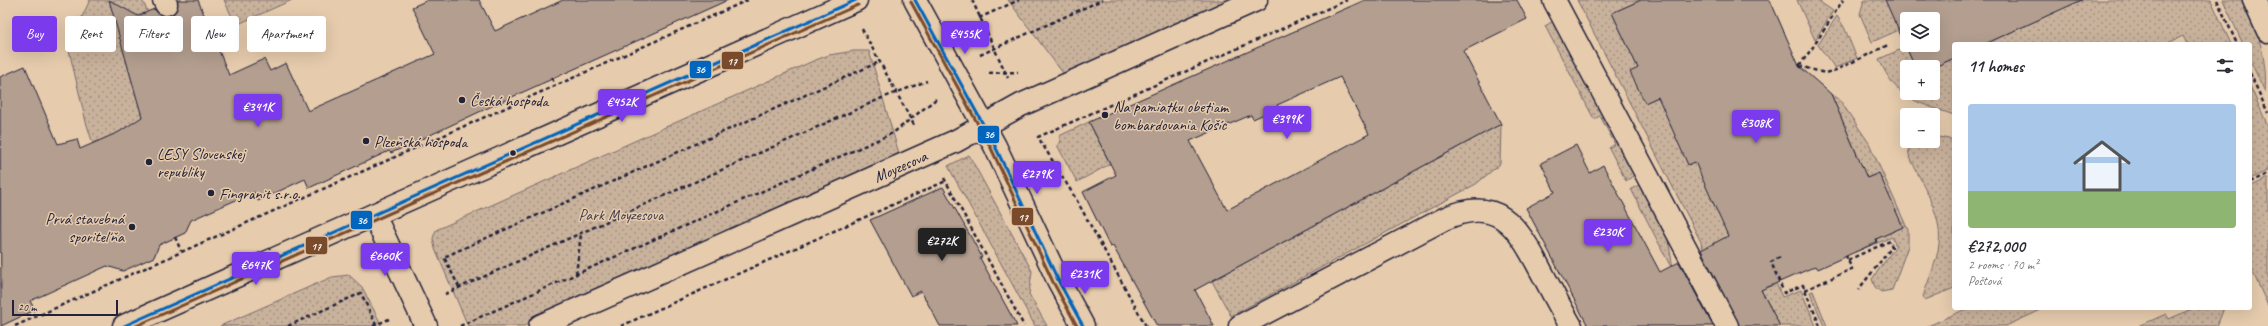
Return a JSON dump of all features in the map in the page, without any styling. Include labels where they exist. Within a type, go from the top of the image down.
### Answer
[{"type":"street","points":[[124,326],[856,0]]},
{"type":"street","points":[[915,0],[984,126],[1058,280],[1083,326]]},
{"type":"street","name":"Moyzesova","points":[[540,326],[936,150],[984,126],[1021,105],[1256,0]]},
{"type":"street","points":[[1554,0],[1727,326]]},
{"type":"street","points":[[1240,326],[1444,219],[1460,212],[1477,209],[1489,211],[1502,216],[1515,228],[1526,242],[1571,326]]},
{"type":"street","points":[[374,214],[426,326]]},
{"type":"path","points":[[15,326],[748,0]]},
{"type":"path","points":[[972,0],[1005,72],[1038,137],[1076,198],[1146,326]]},
{"type":"path","points":[[980,18],[1019,0]]},
{"type":"path","points":[[460,326],[893,133],[939,97],[958,77],[994,49],[1102,0]]},
{"type":"path","points":[[1038,137],[1347,0]]},
{"type":"path","points":[[1843,0],[1799,66],[1825,73],[1830,72],[1864,58],[1888,45]]},
{"type":"path","points":[[2217,0],[2236,42]]},
{"type":"path","points":[[459,288],[444,257],[879,62]]},
{"type":"path","points":[[288,326],[361,293],[374,325],[958,77],[1005,72],[1023,72]]},
{"type":"path","points":[[2252,77],[2268,113]]},
{"type":"path","points":[[552,78],[555,86]]},
{"type":"path","points":[[403,148],[405,152]]},
{"type":"path","points":[[2252,181],[2268,174]]},
{"type":"path","points":[[621,326],[946,181]]},
{"type":"path","points":[[175,237],[181,251]]},
{"type":"path","points":[[1848,260],[1890,241],[1892,246],[1858,290]]},
{"type":"path","points":[[1805,290],[1852,269],[1846,256]]},
{"type":"path","points":[[1780,258],[1771,262],[1784,293],[1803,285],[1820,326]]},
{"type":"green space","points":[[90,0],[142,0],[148,12],[145,16],[124,16],[123,49],[148,137],[122,131],[93,144],[86,122],[69,52],[116,52],[116,16],[82,16]]},
{"type":"green space","points":[[224,0],[292,0],[256,16],[247,16],[247,20],[239,24],[239,16],[232,16]]},
{"type":"green space","points":[[1008,0],[1238,0],[1066,77]]},
{"type":"green space","points":[[1577,0],[1641,0],[1612,13],[1638,68],[1645,103],[1665,94],[1689,164],[1695,162],[1779,174],[1857,154],[1831,94],[1839,99],[1869,143],[1908,230],[1908,246],[1892,290],[1881,292],[1875,287],[1872,279],[1896,246],[1892,237],[1855,252],[1877,242],[1876,239],[1903,227],[1878,173],[1765,223],[1766,260],[1782,297],[1801,290],[1816,326],[1780,326],[1732,234],[1702,250],[1701,242]]},
{"type":"green space","points":[[1797,0],[1817,0],[1833,11],[1815,40]]},
{"type":"green space","points":[[1864,0],[1892,0],[1899,30],[1872,42],[1860,14]]},
{"type":"green space","points":[[2072,0],[2211,0],[2230,42],[2186,42],[2183,36],[2170,42],[1989,42],[2055,12]]},
{"type":"green space","points":[[2223,0],[2245,0],[2261,45],[2265,68],[2265,92],[2252,64],[2252,42],[2242,42]]},
{"type":"green space","points":[[1837,16],[1844,27],[1857,58],[1835,68],[1818,45]]},
{"type":"green space","points":[[1555,20],[1636,174],[1626,181],[1609,148],[1615,144],[1600,116],[1594,119],[1545,26]]},
{"type":"green space","points":[[1900,50],[1900,52],[1908,52],[1912,60],[1900,60],[1900,91],[1886,73],[1879,59]]},
{"type":"green space","name":"Park Moyzesova","points":[[854,51],[869,51],[900,157],[524,326],[468,326],[435,249],[433,238],[436,230],[813,61],[829,55]]},
{"type":"green space","points":[[1952,59],[1952,114],[1940,110],[1940,108],[1934,108],[1914,100],[1940,100],[1940,65]]},
{"type":"green space","points":[[2252,90],[2268,126],[2268,171],[2252,178]]},
{"type":"green space","points":[[1089,122],[1110,164],[1077,182],[1057,145],[1061,142],[1059,136]]},
{"type":"green space","points":[[1501,124],[1500,164],[1476,184],[1231,316],[1212,281]]},
{"type":"green space","points":[[1940,137],[1952,140],[1952,289],[1925,300],[1923,297],[1939,244],[1938,221],[1930,198],[1909,155],[1908,148],[1940,148]]},
{"type":"green space","points":[[969,155],[1032,271],[1029,294],[1047,326],[1035,326],[948,166]]},
{"type":"green space","points":[[2268,178],[2268,306],[2252,270],[2252,186]]},
{"type":"green space","points":[[1641,184],[1667,234],[1674,273],[1631,189]]},
{"type":"green space","points":[[349,275],[362,287],[382,326],[220,326],[332,277]]},
{"type":"green space","points":[[1813,291],[1827,326],[1824,326],[1810,292]]},
{"type":"green space","points":[[1964,310],[2041,310],[2006,326],[1928,326]]},
{"type":"green space","points":[[2189,310],[2223,310],[2217,326],[2139,326],[2166,314],[2169,319]]},
{"type":"building","points":[[109,0],[138,16],[124,16],[124,52],[183,52],[183,16],[166,16],[176,11],[178,0],[198,0],[205,16],[191,16],[191,52],[219,52],[229,75],[264,59],[270,71],[286,63],[308,111],[435,54],[412,7],[428,0],[479,0],[495,31],[563,0],[728,0],[391,153],[389,151],[309,188],[305,179],[258,201],[254,192],[191,220],[185,233],[159,245],[154,257],[123,271],[107,266],[30,301],[35,310],[1,326],[0,77],[25,66],[58,144],[77,139],[80,149],[119,132],[142,117],[116,25],[116,16],[114,16]]},
{"type":"building","points":[[1365,0],[1517,0],[1527,19],[1463,51],[1501,124],[1195,290],[1214,326],[1157,326],[1113,246],[1110,247],[1083,192],[1116,175],[1089,122]],"holes":[[[1340,77],[1369,134],[1227,210],[1190,141],[1251,115],[1253,119],[1278,108],[1277,105]]]},
{"type":"building","points":[[1641,0],[1770,0],[1799,66],[1831,94],[1867,178],[1879,173],[1903,227],[1876,239],[1877,242],[1818,269],[1816,266],[1761,290],[1780,326],[1739,326],[1701,250],[1728,236],[1695,162],[1688,165],[1658,97],[1645,103],[1630,72],[1638,68],[1612,13]]},
{"type":"building","points":[[1885,0],[2082,0],[1989,42],[1952,42],[1952,59],[1940,65],[1940,60],[1912,60],[1908,52],[1940,52],[1940,12],[1900,12],[1900,34]]},
{"type":"building","points":[[154,9],[159,14],[166,16],[138,16]]},
{"type":"building","points":[[1576,145],[1590,173],[1603,165],[1660,272],[1679,262],[1713,326],[1588,326],[1526,208],[1555,192],[1541,163]]},
{"type":"building","points":[[943,187],[982,257],[980,258],[1017,326],[940,326],[921,291],[911,296],[870,220]]},
{"type":"transit line","name":"36","points":[[124,326],[856,0]]},
{"type":"transit line","name":"36","points":[[915,0],[995,146],[1058,280],[1083,326]]},
{"type":"transit line","name":"17","points":[[911,2],[991,148],[1053,282],[1077,326]]},
{"type":"transit line","name":"17","points":[[136,326],[858,5]]},
{"type":"place","name":"Česká hospoda","points":[[462,100]]},
{"type":"place","name":"Na pamiatku obetiam bombardovania Košíc","points":[[1105,115]]},
{"type":"place","name":"Plzeňská hospoda","points":[[366,141]]},
{"type":"place","name":"LESY Slovenskej republiky","points":[[149,162]]},
{"type":"place","name":"Fingranit s.r.o.","points":[[211,193]]},
{"type":"place","name":"Prvá stavebná sporiteľňa","points":[[132,227]]}]
